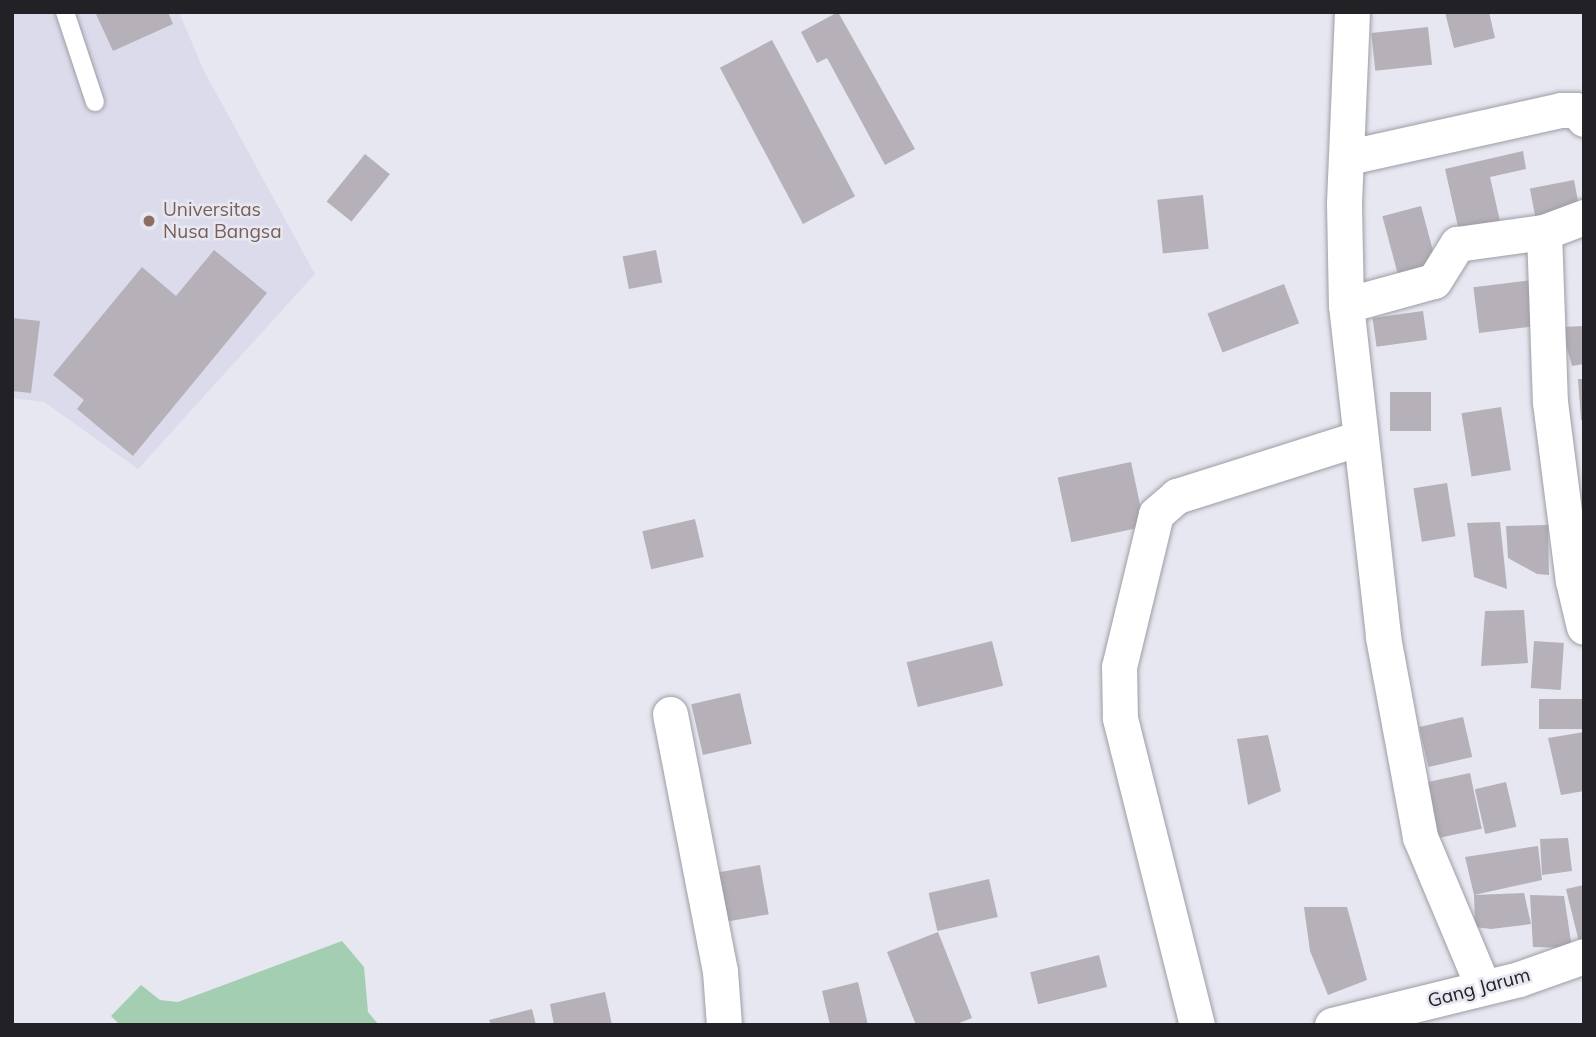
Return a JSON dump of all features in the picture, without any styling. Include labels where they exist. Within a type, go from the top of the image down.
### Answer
[{"type":"street","points":[[1352,12],[1349,157],[1345,204],[1346,305],[1391,697],[1420,837],[1483,987]]},
{"type":"street","points":[[1349,157],[1561,110],[1576,110],[1584,119]]},
{"type":"street","points":[[1346,305],[1434,281],[1457,244],[1544,232],[1584,217]]},
{"type":"street","points":[[1544,232],[1550,402],[1573,581],[1584,627]]},
{"type":"street","points":[[1197,1025],[1120,718],[1119,667],[1156,514],[1177,496],[1360,438]]},
{"type":"street","points":[[670,714],[720,971],[724,1025]]},
{"type":"street","name":"Gang Jarum","points":[[1332,1025],[1483,987],[1584,957]]},
{"type":"lane","points":[[65,12],[95,102]]},
{"type":"shaded area","name":"Universitas Nusa Bangsa","points":[[12,12],[179,12],[204,71],[315,274],[138,469],[44,402],[12,398]]},
{"type":"green space","points":[[342,941],[364,967],[368,1012],[379,1025],[120,1025],[111,1016],[141,985],[160,1000],[178,1002]]},
{"type":"building","points":[[95,12],[168,12],[173,24],[113,51]]},
{"type":"building","points":[[838,12],[915,149],[885,165],[827,58],[817,63],[801,32]]},
{"type":"building","points":[[1445,12],[1489,12],[1495,38],[1454,48]]},
{"type":"building","points":[[1428,27],[1432,65],[1375,71],[1371,33]]},
{"type":"building","points":[[772,40],[855,196],[803,224],[720,68]]},
{"type":"building","points":[[1523,151],[1526,169],[1490,177],[1502,230],[1461,240],[1445,169]]},
{"type":"building","points":[[365,154],[390,174],[351,222],[327,201]]},
{"type":"building","points":[[1574,180],[1580,212],[1536,221],[1530,189]]},
{"type":"building","points":[[1203,195],[1209,249],[1163,254],[1157,200]]},
{"type":"building","points":[[1421,206],[1438,269],[1399,279],[1382,216]]},
{"type":"building","points":[[214,250],[267,293],[133,456],[77,409],[84,400],[53,375],[142,267],[176,296]]},
{"type":"building","points":[[656,250],[662,282],[629,289],[623,256]]},
{"type":"building","points":[[1533,280],[1539,326],[1479,333],[1473,287]]},
{"type":"building","points":[[1284,284],[1299,323],[1222,353],[1207,313]]},
{"type":"building","points":[[1423,311],[1427,340],[1377,347],[1372,318]]},
{"type":"building","points":[[12,318],[40,321],[31,393],[12,391]]},
{"type":"building","points":[[1584,326],[1584,364],[1572,366],[1561,327]]},
{"type":"building","points":[[1578,379],[1584,379],[1584,420],[1581,420]]},
{"type":"building","points":[[1390,392],[1431,392],[1431,431],[1390,431]]},
{"type":"building","points":[[1501,407],[1511,470],[1472,476],[1461,413]]},
{"type":"building","points":[[1131,462],[1145,527],[1071,542],[1058,478]]},
{"type":"building","points":[[1447,483],[1455,536],[1422,542],[1413,488]]},
{"type":"building","points":[[695,519],[704,557],[651,569],[642,531]]},
{"type":"building","points":[[1500,522],[1507,589],[1474,577],[1467,523]]},
{"type":"building","points":[[1548,525],[1549,575],[1537,574],[1508,558],[1506,526]]},
{"type":"building","points":[[1524,610],[1528,663],[1481,666],[1485,611]]},
{"type":"building","points":[[992,641],[1003,686],[918,707],[907,662]]},
{"type":"building","points":[[1534,641],[1564,643],[1561,690],[1531,688]]},
{"type":"building","points":[[740,693],[752,744],[703,755],[691,704]]},
{"type":"building","points":[[1539,699],[1584,699],[1584,729],[1539,729]]},
{"type":"building","points":[[1463,717],[1472,757],[1428,767],[1419,727]]},
{"type":"building","points":[[1584,732],[1584,791],[1561,795],[1548,738]]},
{"type":"building","points":[[1268,735],[1281,791],[1248,805],[1237,739]]},
{"type":"building","points":[[1470,773],[1482,829],[1434,839],[1422,783]]},
{"type":"building","points":[[1506,782],[1516,827],[1485,834],[1475,789]]},
{"type":"building","points":[[1568,838],[1572,871],[1542,875],[1540,839]]},
{"type":"building","points":[[1538,846],[1542,880],[1474,895],[1465,857]]},
{"type":"building","points":[[760,865],[769,914],[723,922],[715,873]]},
{"type":"building","points":[[989,879],[998,917],[937,931],[929,893]]},
{"type":"building","points":[[1584,885],[1584,940],[1579,942],[1566,889]]},
{"type":"building","points":[[1524,893],[1531,924],[1491,929],[1475,927],[1474,895]]},
{"type":"building","points":[[1530,895],[1564,896],[1572,948],[1533,947]]},
{"type":"building","points":[[1304,907],[1347,907],[1367,980],[1328,995],[1310,951]]},
{"type":"building","points":[[938,932],[972,1018],[954,1025],[916,1025],[887,952]]},
{"type":"building","points":[[1099,955],[1107,987],[1038,1004],[1030,972]]},
{"type":"building","points":[[858,982],[868,1025],[830,1025],[822,991]]},
{"type":"building","points":[[605,992],[612,1025],[554,1025],[550,1004]]},
{"type":"building","points":[[532,1009],[536,1025],[491,1025],[489,1020]]},
{"type":"place","name":"Universitas Nusa Bangsa","points":[[149,221]]}]
